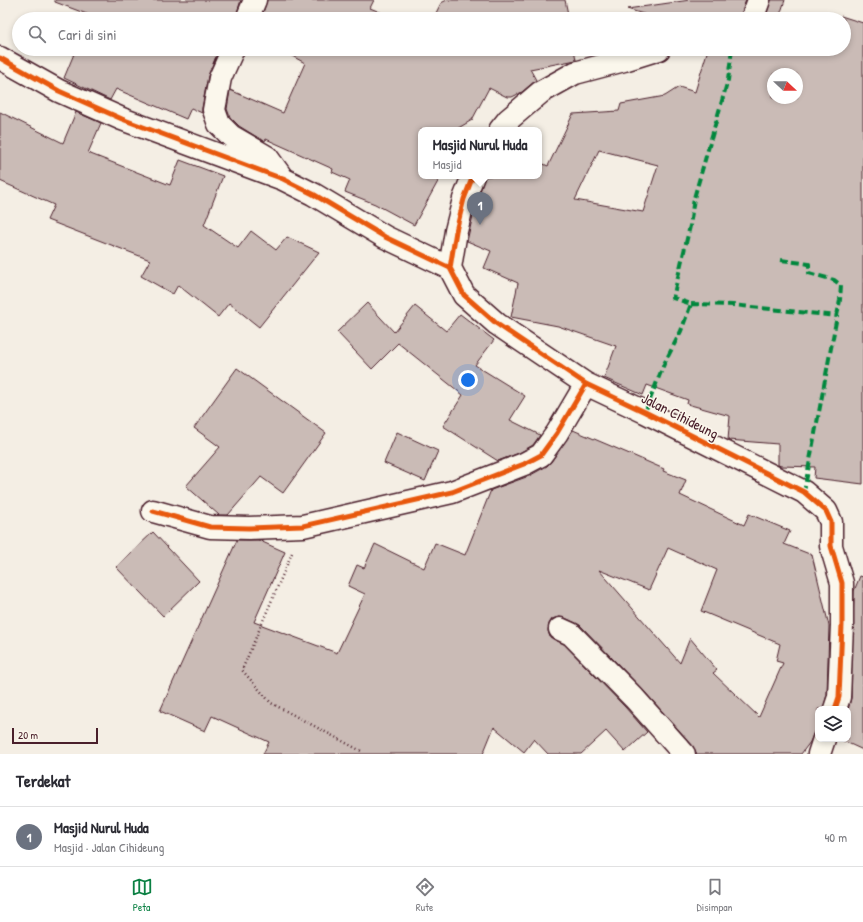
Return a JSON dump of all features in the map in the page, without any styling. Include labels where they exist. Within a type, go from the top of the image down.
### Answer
[{"type":"street","points":[[249,12],[255,0]]},
{"type":"street","points":[[755,12],[759,0]]},
{"type":"street","points":[[230,56],[220,78],[214,110],[219,124],[231,136],[267,157],[283,178]]},
{"type":"street","points":[[502,127],[508,120],[541,92],[575,73],[637,56]]},
{"type":"street","points":[[0,58],[59,91],[122,119],[283,178],[385,237],[450,268],[456,231],[464,199],[472,179]]},
{"type":"street","name":"Jalan Cihideung","points":[[450,268],[464,295],[497,324],[586,384],[804,492],[826,511],[831,522],[831,546],[842,582],[839,697],[836,706]]},
{"type":"street","points":[[153,511],[210,527],[303,526],[452,492],[524,464],[541,455],[550,445],[586,384]]},
{"type":"street","points":[[560,629],[571,634],[634,698],[684,754]]},
{"type":"street","points":[[819,754],[823,742]]},
{"type":"path","points":[[303,526],[242,670],[271,703],[363,752]]},
{"type":"building","points":[[55,0],[241,0],[237,12],[81,12],[55,2]]},
{"type":"building","points":[[267,0],[374,0],[370,8],[380,12],[263,12]]},
{"type":"building","points":[[447,0],[565,0],[568,12],[436,12],[441,3]]},
{"type":"building","points":[[690,0],[746,0],[742,12],[637,12],[627,9]]},
{"type":"building","points":[[771,0],[785,0],[781,12],[767,12]]},
{"type":"building","points":[[851,19],[863,23],[863,484],[814,478],[815,467],[778,465],[778,444],[728,440],[730,416],[687,404],[688,400],[647,385],[643,395],[604,378],[616,346],[558,326],[511,317],[518,283],[484,268],[491,251],[467,241],[476,203],[484,179],[542,179],[542,163],[548,166],[573,114],[619,111],[621,104],[665,96],[679,87],[695,92],[706,56],[851,56]],"holes":[[[599,150],[658,165],[643,212],[575,200]]]},
{"type":"building","points":[[73,56],[216,56],[208,76],[202,113],[191,108],[186,119],[116,89],[110,100],[64,78]]},
{"type":"building","points":[[292,56],[575,56],[576,60],[530,69],[536,80],[522,92],[512,97],[507,97],[489,88],[472,120],[460,127],[418,127],[418,179],[439,179],[414,225],[375,204],[345,192],[350,180],[332,172],[333,169],[266,139],[265,141],[260,139],[239,126],[230,117],[227,109],[230,90],[283,113],[305,63]]},
{"type":"building","points":[[0,112],[63,143],[76,112],[101,123],[88,153],[170,185],[180,160],[223,176],[204,225],[238,248],[251,231],[276,250],[287,237],[319,252],[259,327],[229,303],[218,317],[178,285],[173,294],[141,276],[150,260],[47,220],[54,205],[0,181]]},
{"type":"building","points":[[367,303],[394,332],[415,306],[446,331],[460,314],[494,340],[475,365],[525,396],[510,420],[540,435],[533,445],[519,453],[498,461],[443,426],[463,395],[398,343],[372,369],[337,332]]},
{"type":"building","points":[[237,368],[326,433],[283,493],[261,477],[228,515],[219,515],[186,486],[220,447],[194,428]]},
{"type":"building","points":[[573,430],[686,480],[680,495],[744,525],[749,514],[790,531],[784,544],[812,555],[829,626],[827,695],[824,706],[815,706],[815,730],[810,742],[801,754],[696,754],[693,746],[643,690],[580,625],[565,618],[559,617],[552,619],[549,624],[548,631],[550,637],[564,644],[647,732],[625,752],[606,731],[581,754],[548,754],[534,739],[524,752],[494,727],[483,754],[263,754],[269,742],[212,716],[205,731],[160,711],[237,540],[258,540],[285,552],[254,622],[337,653],[365,594],[348,586],[357,565],[364,568],[375,544],[424,568],[435,543],[465,555],[491,490],[529,476],[547,466]],"holes":[[[668,548],[717,570],[701,611],[780,644],[776,661],[783,663],[759,717],[713,673],[717,670],[690,638],[680,663],[599,570],[649,590]]]},
{"type":"building","points":[[397,432],[438,451],[425,481],[384,463]]},
{"type":"building","points":[[153,532],[199,581],[163,616],[116,567]]},
{"type":"building","points":[[860,576],[863,577],[863,750],[846,742],[851,742],[851,706],[849,706],[851,698],[854,591]]},
{"type":"marked path","points":[[645,412],[664,364],[681,331],[691,304],[673,298],[690,226],[694,198],[728,80],[731,56]]},
{"type":"marked path","points":[[781,260],[809,264],[809,273],[834,280],[841,285],[840,300],[804,492]]},
{"type":"marked path","points":[[691,304],[733,305],[837,316]]},
{"type":"cycle path","points":[[0,58],[59,91],[122,119],[283,179],[313,194],[385,237],[450,268]]},
{"type":"cycle path","points":[[472,179],[464,199],[456,231],[450,268],[464,295],[497,324],[586,384],[804,492],[826,511],[831,522],[831,546],[842,583],[839,697],[836,706]]},
{"type":"cycle path","points":[[153,511],[210,527],[249,528],[303,526],[452,492],[524,464],[541,455],[557,433],[586,384]]},
{"type":"place","name":"Masjid Nurul Huda","points":[[480,225]]}]
